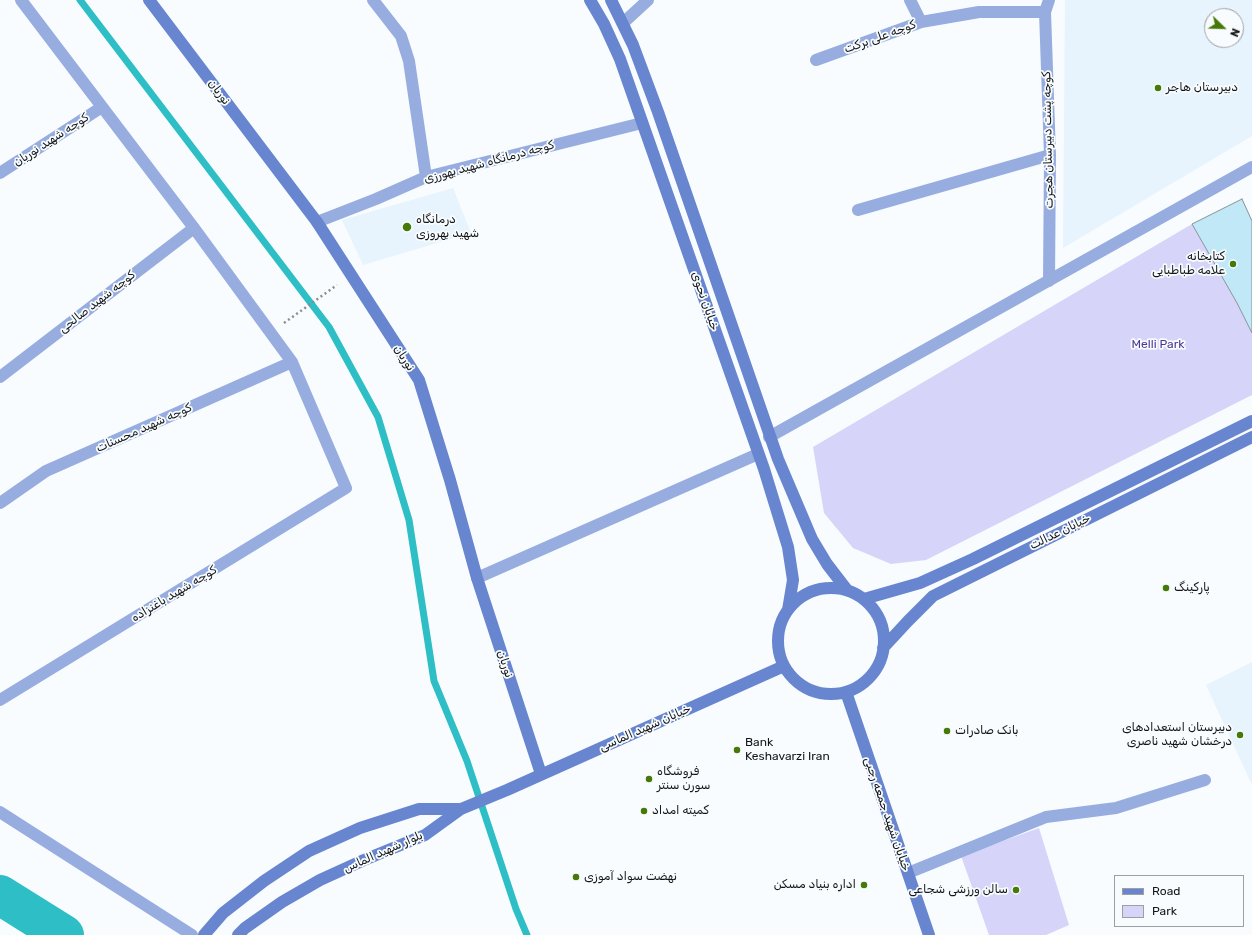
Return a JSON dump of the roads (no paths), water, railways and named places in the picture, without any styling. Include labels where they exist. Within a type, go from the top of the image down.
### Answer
[{"type":"main road","name":"نوریان","points":[[149,0],[317,222],[419,380],[478,578],[541,774]]},
{"type":"main road","name":"خیابان نحوی","points":[[590,0],[604,24],[620,59],[758,454],[788,546],[793,580],[788,610]]},
{"type":"main road","name":"خیابان نحوی","points":[[611,0],[633,45],[658,112],[769,437],[812,539],[827,564],[847,590]]},
{"type":"main road","name":"خیابان عدالت","points":[[864,600],[920,583],[973,560],[1252,421]]},
{"type":"main road","name":"خیابان عدالت","points":[[883,648],[933,596],[1252,437]]},
{"type":"main road","points":[[834,588],[847,590],[864,600],[873,609],[880,621],[883,634],[883,648],[879,662],[871,676],[860,685],[846,692],[828,694],[810,690],[795,681],[784,666],[779,652],[778,637],[781,623],[788,610],[797,600],[808,593],[821,589],[834,588]]},
{"type":"main road","name":"خیابان شهید الماسی","points":[[461,809],[507,790],[784,666]]},
{"type":"main road","name":"خیابان شهید جمعه رجبی","points":[[846,692],[929,935]]},
{"type":"main road","name":"بلوار شهید الماس","points":[[204,935],[223,913],[264,881],[309,851],[360,828],[419,809],[461,809]]},
{"type":"main road","name":"بلوار شهید الماس","points":[[238,935],[245,928],[288,898],[320,880],[424,834],[461,809]]},
{"type":"street","points":[[21,0],[194,228],[292,362]]},
{"type":"street","points":[[373,0],[401,36],[409,61],[426,177]]},
{"type":"street","points":[[623,23],[648,0]]},
{"type":"street","name":"کوچه علی برکت","points":[[816,60],[921,22],[910,0]]},
{"type":"street","name":"کوچه پشت دبیرستان هجرت","points":[[1049,0],[1044,12],[1050,155],[1049,280]]},
{"type":"street","points":[[921,22],[979,12],[1044,12]]},
{"type":"street","name":"کوچه شهید نوریان","points":[[0,173],[102,107]]},
{"type":"street","name":"کوچه درمانگاه شهید بهورزی","points":[[317,222],[376,199],[426,177],[642,123]]},
{"type":"street","points":[[858,210],[1050,155]]},
{"type":"street","points":[[769,437],[1252,167]]},
{"type":"street","name":"کوچه شهید صالحی","points":[[0,377],[194,228]]},
{"type":"street","name":"کوچه شهید باغنزاده","points":[[0,700],[346,488],[292,362]]},
{"type":"street","name":"کوچه شهید محسنات","points":[[0,503],[46,471],[292,362]]},
{"type":"street","points":[[478,578],[758,454]]},
{"type":"street","points":[[908,873],[1046,817],[1116,808],[1205,780]]},
{"type":"street","points":[[0,812],[192,935]]},
{"type":"waterway","points":[[80,0],[329,327],[378,417],[409,520],[434,681],[467,761],[516,909],[527,935]]},
{"type":"waterway","points":[[0,895],[64,935]]},
{"type":"place","name":"دبیرستان هاجر","points":[[1158,88]]},
{"type":"place","name":"درمانگاه شهید بهروزی","points":[[407,227]]},
{"type":"place","name":"کتابخانه علامه طباطبایی","points":[[1233,264]]},
{"type":"place","name":"پارکینگ","points":[[1166,588]]},
{"type":"place","name":"بانک صادرات","points":[[947,731]]},
{"type":"place","name":"دبیرستان استعدادهای درخشان شهید ناصری","points":[[1240,735]]},
{"type":"place","name":"Bank Keshavarzi Iran","points":[[737,750]]},
{"type":"place","name":"فروشگاه سورن سنتر","points":[[649,779]]},
{"type":"place","name":"کمیته امداد","points":[[644,811]]},
{"type":"place","name":"نهضت سواد آموزی","points":[[576,877]]},
{"type":"place","name":"اداره بنیاد مسکن","points":[[864,885]]},
{"type":"place","name":"سالن ورزشی شجاعی","points":[[1016,890]]},
{"type":"park label","name":"Melli Park","points":[[1158,345]]}]
